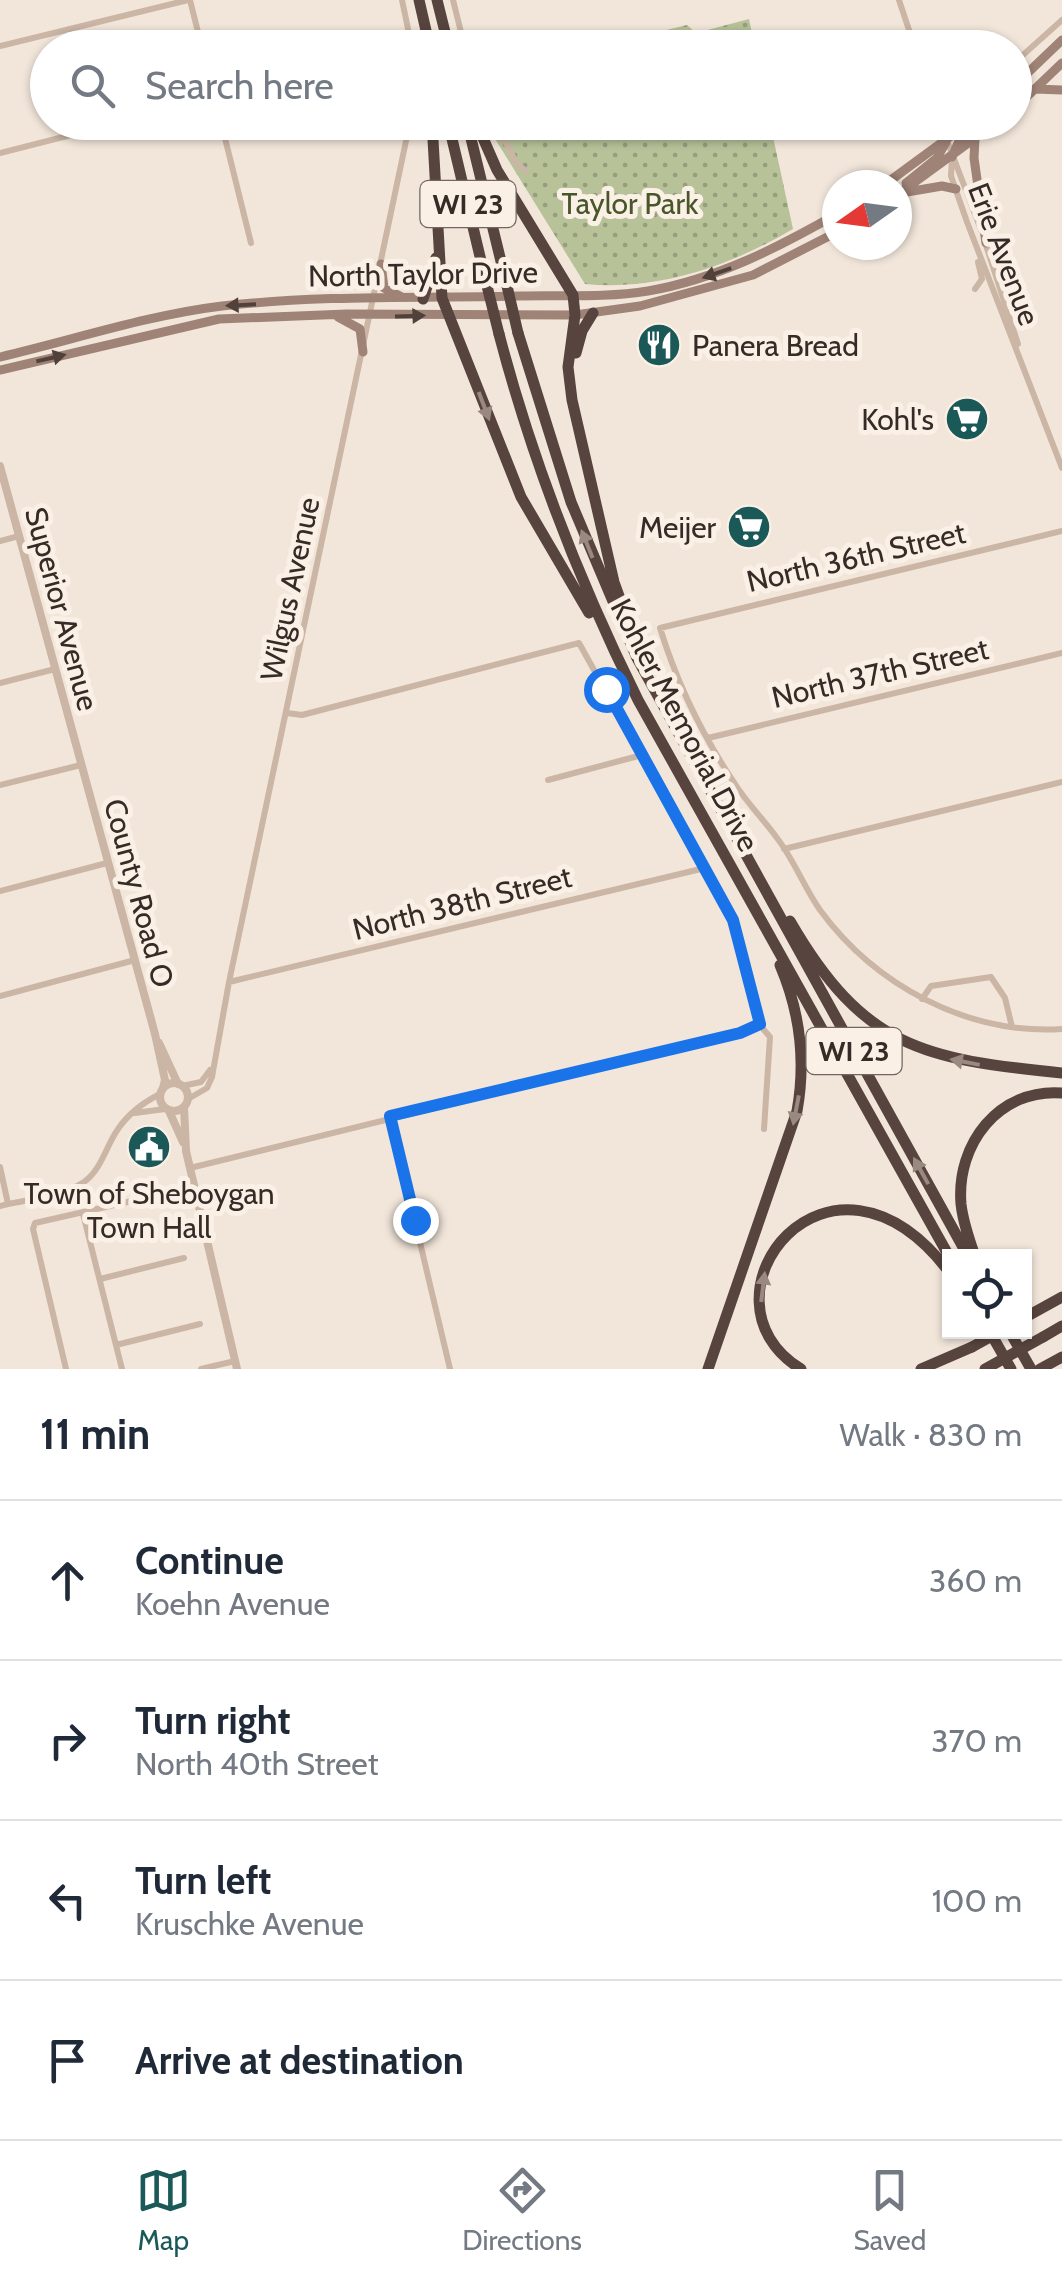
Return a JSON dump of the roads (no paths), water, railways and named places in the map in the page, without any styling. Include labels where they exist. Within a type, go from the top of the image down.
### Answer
[{"type":"highway","points":[[418,0],[424,30]]},
{"type":"highway","points":[[438,0],[445,30]]},
{"type":"highway","points":[[433,140],[442,298],[521,497],[611,646]]},
{"type":"highway","name":"Kohler Memorial Drive","points":[[452,140],[499,334],[536,460],[611,646],[945,1249]]},
{"type":"highway","name":"Kohler Memorial Drive","points":[[471,140],[536,400],[605,587],[657,696],[968,1249]]},
{"type":"highway","points":[[484,140],[497,170],[573,295],[568,376],[584,456],[614,582],[657,696]]},
{"type":"highway","points":[[418,299],[439,250]]},
{"type":"highway","points":[[584,456],[574,365],[580,336],[593,313]]},
{"type":"highway","points":[[740,846],[818,967],[850,1004],[880,1028],[914,1046],[954,1060],[1062,1073]]},
{"type":"highway","points":[[708,1369],[789,1140],[800,1098],[802,1070],[800,1038],[788,985],[742,885]]},
{"type":"highway","points":[[970,1249],[961,1207],[962,1177],[971,1147],[989,1119],[1003,1108],[1035,1094],[1062,1093]]},
{"type":"highway","points":[[802,1369],[782,1354],[770,1336],[760,1296],[764,1271],[774,1251],[803,1221],[834,1210],[873,1212],[918,1237],[942,1264]]},
{"type":"highway","points":[[1032,1314],[1062,1295]]},
{"type":"highway","points":[[985,1369],[1062,1326]]},
{"type":"highway","points":[[930,1369],[986,1339]]},
{"type":"highway","points":[[994,1339],[1011,1369]]},
{"type":"highway","points":[[1014,1339],[1030,1369]]},
{"type":"highway","points":[[921,1369],[972,1346]]},
{"type":"highway","points":[[1040,1369],[1058,1359]]},
{"type":"main road","points":[[1032,69],[1062,40]]},
{"type":"main road","points":[[1032,92],[1062,63]]},
{"type":"main road","points":[[1035,89],[1062,90]]},
{"type":"main road","points":[[906,170],[948,140]]},
{"type":"main road","points":[[952,158],[961,140]]},
{"type":"main road","points":[[912,185],[975,140]]},
{"type":"main road","points":[[976,140],[974,158],[986,243]]},
{"type":"main road","points":[[912,178],[938,157],[946,142]]},
{"type":"main road","points":[[912,191],[932,186],[956,189]]},
{"type":"main road","name":"North Taylor Drive","points":[[0,357],[190,311],[264,304],[646,292],[719,273],[822,222]]},
{"type":"main road","name":"North Taylor Drive","points":[[0,370],[219,319],[325,314],[593,313],[687,296],[732,282],[770,269],[822,240]]},
{"type":"main road","points":[[381,264],[384,288],[418,299]]},
{"type":"main road","points":[[325,314],[358,328],[363,352]]},
{"type":"street","points":[[66,30],[189,0],[197,30]]},
{"type":"street","points":[[402,0],[408,30]]},
{"type":"street","points":[[453,0],[460,30]]},
{"type":"street","points":[[899,0],[909,30]]},
{"type":"street","points":[[1032,47],[1062,20]]},
{"type":"street","points":[[0,46],[30,39]]},
{"type":"street","points":[[0,153],[51,140]]},
{"type":"street","points":[[225,140],[251,243]]},
{"type":"street","name":"Wilgus Avenue","points":[[186,1103],[210,1084],[406,140]]},
{"type":"street","points":[[504,140],[517,164],[526,171]]},
{"type":"street","name":"Erie Avenue","points":[[946,142],[960,168],[1023,364]]},
{"type":"street","name":"Erie Avenue","points":[[952,158],[950,168],[967,222],[1062,468]]},
{"type":"street","points":[[967,222],[982,276],[975,289]]},
{"type":"street","name":"Superior Avenue","points":[[0,466],[80,765]]},
{"type":"street","name":"North 36th Street","points":[[708,738],[680,689],[660,628],[1062,531]]},
{"type":"street","points":[[0,541],[19,536]]},
{"type":"street","points":[[286,713],[302,715],[579,644],[733,920],[760,1024],[768,1032],[770,1042],[764,1128]]},
{"type":"street","name":"North 37th Street","points":[[708,738],[1062,653]]},
{"type":"street","points":[[0,682],[55,669]]},
{"type":"street","points":[[708,738],[809,892],[845,939],[886,977],[922,999],[955,1012],[1012,1027],[1062,1030]]},
{"type":"street","points":[[548,780],[642,756]]},
{"type":"street","points":[[0,786],[80,765]]},
{"type":"street","name":"County Road O","points":[[80,765],[155,1034],[167,1110],[186,1151]]},
{"type":"street","points":[[784,849],[1062,782]]},
{"type":"street","points":[[0,890],[108,863]]},
{"type":"street","name":"North 38th Street","points":[[229,982],[704,868]]},
{"type":"street","points":[[0,996],[134,960]]},
{"type":"street","points":[[922,999],[931,986],[991,976],[1005,998],[1012,1027]]},
{"type":"street","points":[[190,1168],[740,1033],[760,1024]]},
{"type":"street","name":"County Road O","points":[[155,1034],[186,1103]]},
{"type":"street","points":[[0,1167],[4,1205],[64,1192],[95,1171],[119,1126],[140,1105],[162,1091],[201,1082],[213,1065]]},
{"type":"street","points":[[129,1116],[145,1109],[177,1112],[186,1103]]},
{"type":"street","points":[[186,1103],[186,1151],[235,1365],[201,1369]]},
{"type":"street","points":[[390,1116],[450,1369]]},
{"type":"street","points":[[66,1369],[33,1229],[39,1221],[65,1213],[83,1214],[167,1193]]},
{"type":"street","points":[[83,1214],[122,1369]]},
{"type":"street","points":[[100,1279],[184,1258]]},
{"type":"street","points":[[116,1345],[200,1324]]},
{"type":"place","name":"Panera Bread","points":[[659,345]]},
{"type":"place","name":"Kohl's","points":[[967,419]]},
{"type":"place","name":"Meijer","points":[[749,527]]},
{"type":"place","name":"Town of Sheboygan Town Hall","points":[[149,1147]]},
{"type":"park label","name":"Taylor Park","points":[[630,203]]}]
